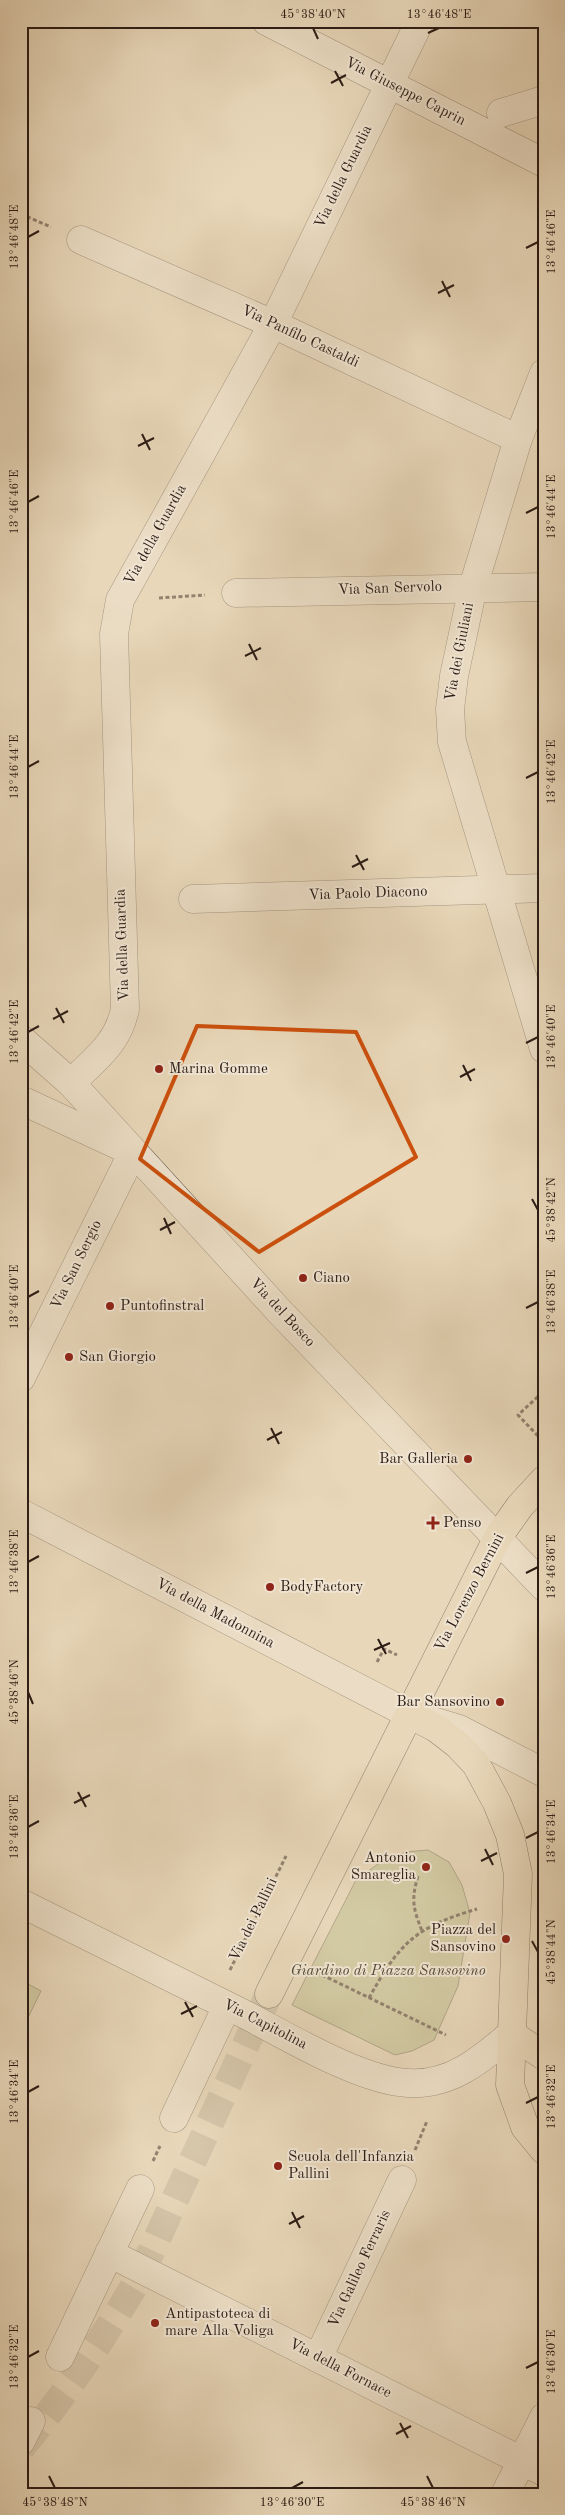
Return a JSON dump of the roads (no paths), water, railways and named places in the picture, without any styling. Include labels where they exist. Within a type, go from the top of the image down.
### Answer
[{"type":"main road","name":"Via Lorenzo Bernini","points":[[409,1714],[498,1537],[520,1506],[544,1480]]},
{"type":"main road","points":[[269,1994],[409,1714],[436,1728],[476,1764],[497,1803],[510,1835],[518,1874],[510,2034],[510,2085],[525,2127],[544,2150]]},
{"type":"main road","points":[[510,2034],[544,2056]]},
{"type":"street","name":"Via Giuseppe Caprin","points":[[266,21],[544,163]]},
{"type":"street","name":"Via della Guardia","points":[[71,1083],[112,1042],[121,1026],[124,1008],[114,634],[120,600],[273,324],[420,21]]},
{"type":"street","points":[[501,113],[544,100]]},
{"type":"street","name":"Via Panfilo Castaldi","points":[[81,240],[273,324],[518,439]]},
{"type":"street","name":"Via dei Giuliani","points":[[544,373],[518,439],[473,587],[454,676],[450,709],[452,742],[544,1049]]},
{"type":"street","name":"Via San Servolo","points":[[225,594],[473,587],[544,587]]},
{"type":"street","name":"Via Paolo Diacono","points":[[193,899],[544,888]]},
{"type":"street","name":"Via del Bosco","points":[[21,1039],[71,1083],[280,1312],[544,1587]]},
{"type":"street","points":[[21,1100],[132,1152]]},
{"type":"street","name":"Via San Sergio","points":[[21,1378],[132,1152]]},
{"type":"street","name":"Via della Madonnina","points":[[21,1513],[409,1714],[459,1730],[544,1773]]},
{"type":"street","name":"Via Capitolina","points":[[21,1903],[315,2050],[381,2080],[409,2084],[445,2080],[479,2061],[510,2034]]},
{"type":"street","points":[[169,2128],[227,2006]]},
{"type":"street","name":"Via Galileo Ferraris","points":[[318,2358],[402,2180]]},
{"type":"street","points":[[60,2357],[140,2189]]},
{"type":"street","name":"Via della Fornace","points":[[109,2253],[533,2466]]},
{"type":"street","points":[[505,2494],[533,2466],[544,2417]]},
{"type":"tunnel","points":[[21,2448],[54,2407],[84,2364],[140,2276],[269,1994]]},
{"type":"place","name":"Marina Gomme","points":[[159,1069]]},
{"type":"place","name":"Ciano","points":[[303,1278]]},
{"type":"place","name":"Puntofinstral","points":[[110,1306]]},
{"type":"place","name":"San Giorgio","points":[[69,1357]]},
{"type":"place","name":"Bar Galleria","points":[[468,1459]]},
{"type":"place","name":"Penso","points":[[433,1523]]},
{"type":"place","name":"BodyFactory","points":[[270,1587]]},
{"type":"place","name":"Bar Sansovino","points":[[500,1702]]},
{"type":"place","name":"Antonio Smareglia","points":[[426,1867]]},
{"type":"place","name":"Piazza del Sansovino","points":[[506,1939]]},
{"type":"place","name":"Scuola dell'Infanzia Pallini","points":[[278,2166]]},
{"type":"place","name":"Antipastoteca di mare Alla Voliga","points":[[155,2323]]},
{"type":"park label","name":"Giardino di Piazza Sansovino","points":[[388,1971]]}]
